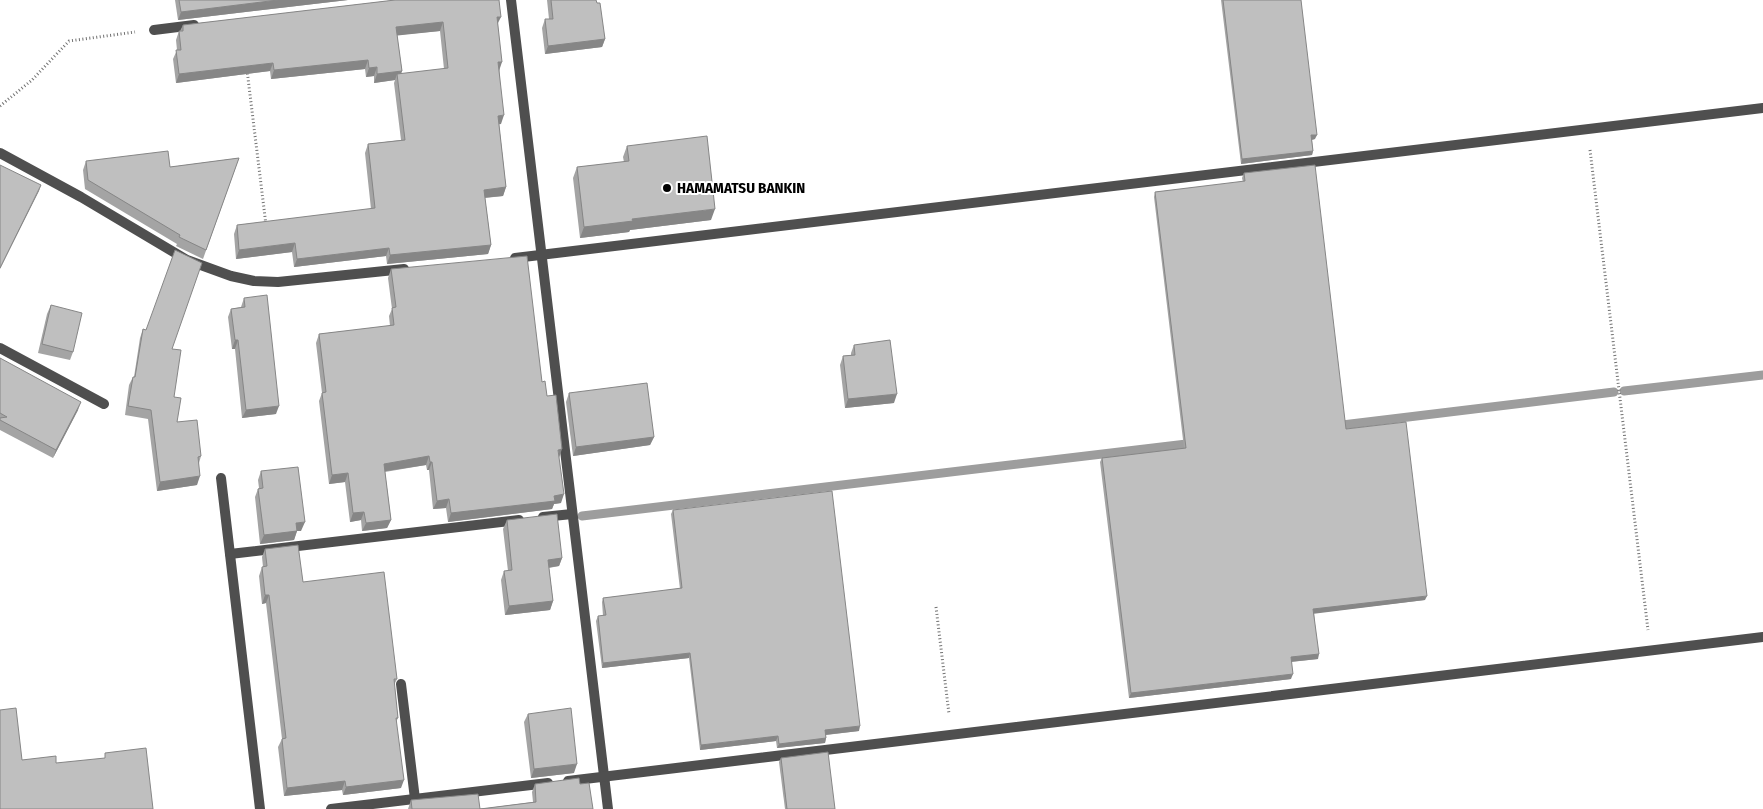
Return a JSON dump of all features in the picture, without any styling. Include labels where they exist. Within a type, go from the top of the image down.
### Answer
[{"type":"street","points":[[511,0],[608,809]]},
{"type":"street","points":[[154,30],[202,24]]},
{"type":"street","points":[[502,259],[1763,108]]},
{"type":"street","points":[[0,154],[81,197],[180,256],[203,267],[231,276],[254,281],[278,282],[414,268]]},
{"type":"street","points":[[0,348],[104,404]]},
{"type":"street","points":[[221,478],[260,809]]},
{"type":"street","points":[[230,554],[572,514]]},
{"type":"street","points":[[332,809],[1763,637]]},
{"type":"street","points":[[401,684],[415,799]]},
{"type":"path","points":[[0,106],[32,80],[69,40],[154,30]]},
{"type":"path","points":[[247,68],[267,233]]},
{"type":"path","points":[[1588,130],[1650,651]]},
{"type":"path","points":[[936,608],[951,734]]},
{"type":"building","points":[[179,0],[278,0],[181,12]]},
{"type":"building","points":[[395,0],[499,0],[501,17],[497,17],[502,62],[498,62],[504,115],[498,116],[506,187],[484,190],[491,245],[390,255],[389,248],[297,259],[295,243],[239,250],[237,225],[375,208],[368,144],[405,140],[397,74],[448,68],[443,22],[396,27],[402,71],[377,74],[377,67],[369,68],[368,60],[274,70],[273,63],[179,74],[176,50],[181,50],[179,31],[183,31],[183,25]]},
{"type":"building","points":[[551,0],[596,0],[597,3],[600,3],[605,39],[548,46],[545,19],[553,19]]},
{"type":"building","points":[[1223,0],[1301,0],[1317,135],[1311,135],[1313,151],[1242,159]]},
{"type":"building","points":[[707,136],[715,209],[584,227],[577,167],[629,161],[627,146]]},
{"type":"building","points":[[168,151],[170,167],[239,158],[206,250],[179,237],[180,235],[88,180],[86,161]]},
{"type":"building","points":[[0,165],[41,185],[0,268]]},
{"type":"building","points":[[1315,165],[1346,429],[1406,422],[1427,596],[1313,609],[1319,654],[1291,657],[1293,674],[1131,693],[1102,458],[1186,448],[1155,192],[1245,181],[1244,173]]},
{"type":"building","points":[[175,250],[202,263],[172,349],[181,350],[174,397],[181,398],[177,422],[197,420],[201,456],[198,457],[200,476],[160,482],[151,410],[128,406],[143,329],[146,330]]},
{"type":"building","points":[[527,256],[542,382],[545,381],[547,396],[556,395],[562,449],[558,450],[564,494],[554,496],[555,501],[451,513],[449,499],[437,501],[432,462],[430,462],[429,456],[384,464],[391,520],[366,523],[364,512],[353,513],[348,473],[332,475],[322,393],[326,392],[319,334],[394,325],[392,308],[396,307],[391,269]]},
{"type":"building","points":[[267,295],[279,406],[246,410],[238,340],[235,340],[231,309],[245,307],[244,298]]},
{"type":"building","points":[[51,305],[82,313],[73,352],[42,344]]},
{"type":"building","points":[[890,340],[897,394],[848,399],[843,356],[855,355],[854,345]]},
{"type":"building","points":[[0,358],[81,402],[56,450],[0,420],[0,418],[7,417],[0,413]]},
{"type":"building","points":[[647,383],[654,437],[576,447],[569,393]]},
{"type":"building","points":[[298,467],[305,522],[296,523],[297,531],[264,535],[258,489],[263,488],[261,471]]},
{"type":"building","points":[[832,491],[860,726],[825,730],[826,738],[779,744],[778,736],[701,745],[690,653],[603,663],[598,616],[606,615],[603,598],[682,588],[673,510]]},
{"type":"building","points":[[557,514],[562,558],[548,560],[553,601],[509,606],[504,571],[512,570],[507,520]]},
{"type":"building","points":[[298,545],[303,582],[384,572],[397,679],[394,679],[398,718],[396,718],[404,780],[346,787],[345,781],[287,788],[282,739],[286,738],[269,595],[265,595],[262,567],[267,566],[265,549]]},
{"type":"building","points":[[16,708],[22,760],[56,756],[56,763],[105,758],[105,753],[146,748],[153,809],[0,809],[0,710]]},
{"type":"building","points":[[571,708],[577,764],[534,769],[528,714]]},
{"type":"building","points":[[828,752],[835,809],[787,809],[781,758]]},
{"type":"building","points":[[579,778],[580,784],[589,783],[593,809],[480,809],[536,802],[535,784]]},
{"type":"building","points":[[478,794],[480,809],[412,809],[411,800]]},
{"type":"waterway","points":[[1624,391],[1763,375]]},
{"type":"waterway","points":[[1334,426],[1614,392]]},
{"type":"waterway","points":[[582,516],[1195,443]]},
{"type":"place","name":"HAMAMATSU BANKIN","points":[[667,188]]}]
